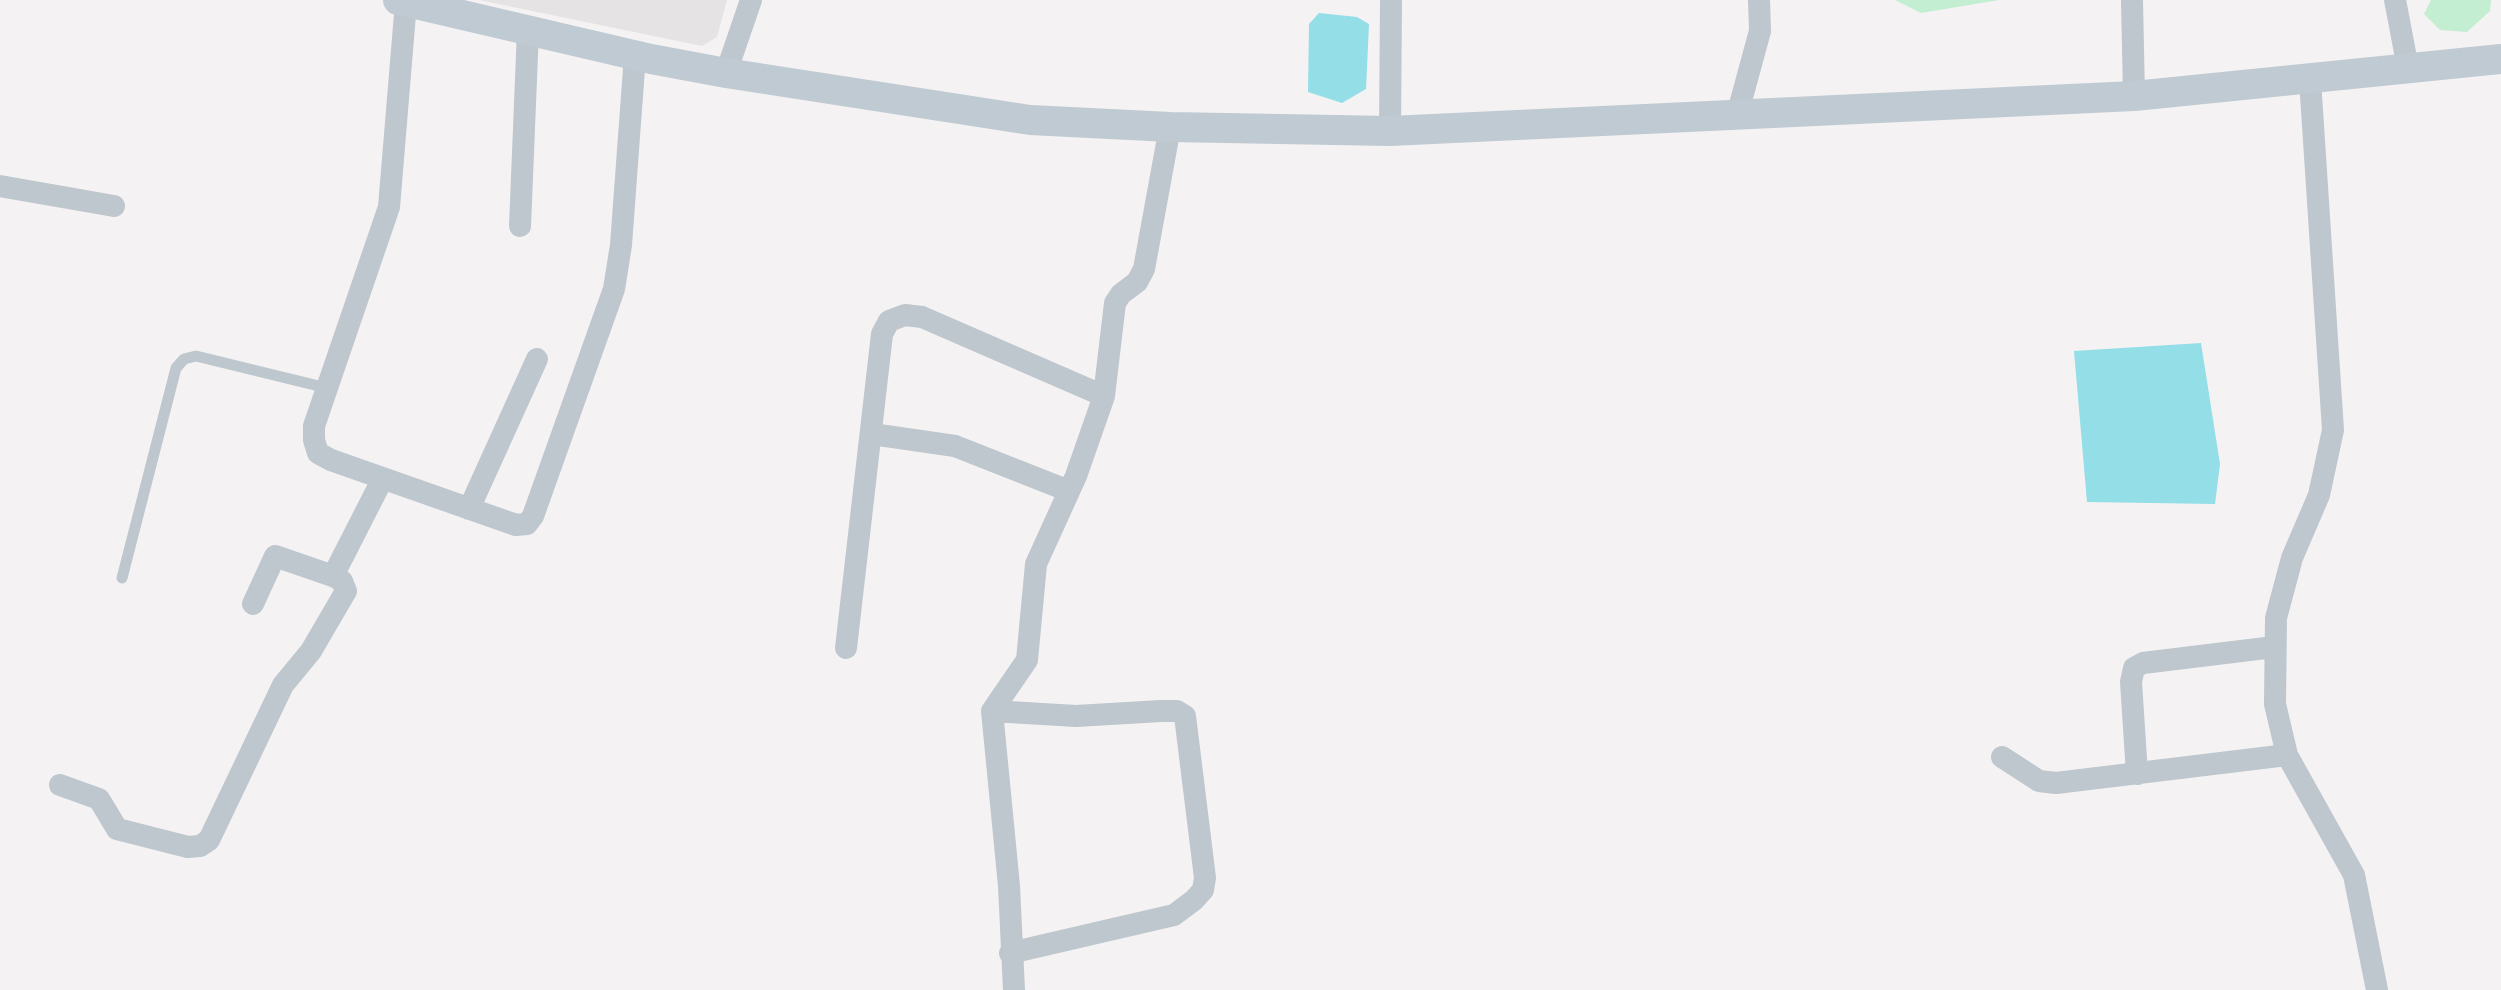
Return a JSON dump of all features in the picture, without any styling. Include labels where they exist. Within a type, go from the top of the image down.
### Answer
[{"type":"street","points":[[726,73],[751,0]]},
{"type":"street","points":[[1390,131],[1391,0]]},
{"type":"street","points":[[1738,112],[1760,31],[1759,0]]},
{"type":"street","points":[[2132,0],[2134,96]]},
{"type":"street","points":[[2395,0],[2408,68]]},
{"type":"street","points":[[635,55],[619,266],[574,404],[527,524],[516,525],[382,480],[318,453],[314,426],[389,207],[402,1],[726,73],[1022,119],[1170,127],[1390,131],[1738,112],[2134,96],[2501,59]]},
{"type":"street","points":[[520,226],[528,30]]},
{"type":"street","points":[[2310,80],[2333,430],[2319,495],[2287,573],[2276,618],[2277,717],[2287,755],[2354,875],[2377,990]]},
{"type":"street","points":[[1014,990],[1009,886],[992,711],[1027,660],[1036,564],[1069,491],[1104,396],[1115,303],[1137,282],[1144,269],[1170,127]]},
{"type":"street","points":[[0,186],[114,206]]},
{"type":"street","points":[[846,648],[882,334],[889,321],[905,315],[922,317],[1104,396]]},
{"type":"street","points":[[469,509],[537,359]]},
{"type":"street","points":[[872,434],[955,446],[1069,491]]},
{"type":"street","points":[[333,576],[382,480]]},
{"type":"street","points":[[60,785],[99,799],[117,829],[188,847],[200,846],[209,840],[283,685],[311,651],[346,591],[342,581],[333,576],[275,556],[253,604]]},
{"type":"street","points":[[2137,774],[2131,682],[2134,668],[2143,663],[2274,647]]},
{"type":"street","points":[[992,711],[1089,716],[1169,711],[1185,716],[1205,878],[1203,890],[1174,915],[1010,953]]},
{"type":"street","points":[[2002,757],[2039,781],[2056,783],[2287,755]]},
{"type":"lane","points":[[122,578],[176,368],[184,359],[196,356],[327,388]]},
{"type":"shaded area","points":[[479,0],[727,0],[717,37],[702,46]]},
{"type":"green space","points":[[1895,0],[1999,0],[1921,13]]},
{"type":"green space","points":[[2431,0],[2491,0],[2490,11],[2467,32],[2440,30],[2424,14]]},
{"type":"water","points":[[1319,13],[1357,17],[1369,24],[1366,89],[1342,103],[1308,92],[1309,24]]},
{"type":"water","points":[[2201,343],[2220,464],[2215,504],[2087,502],[2074,351]]}]
